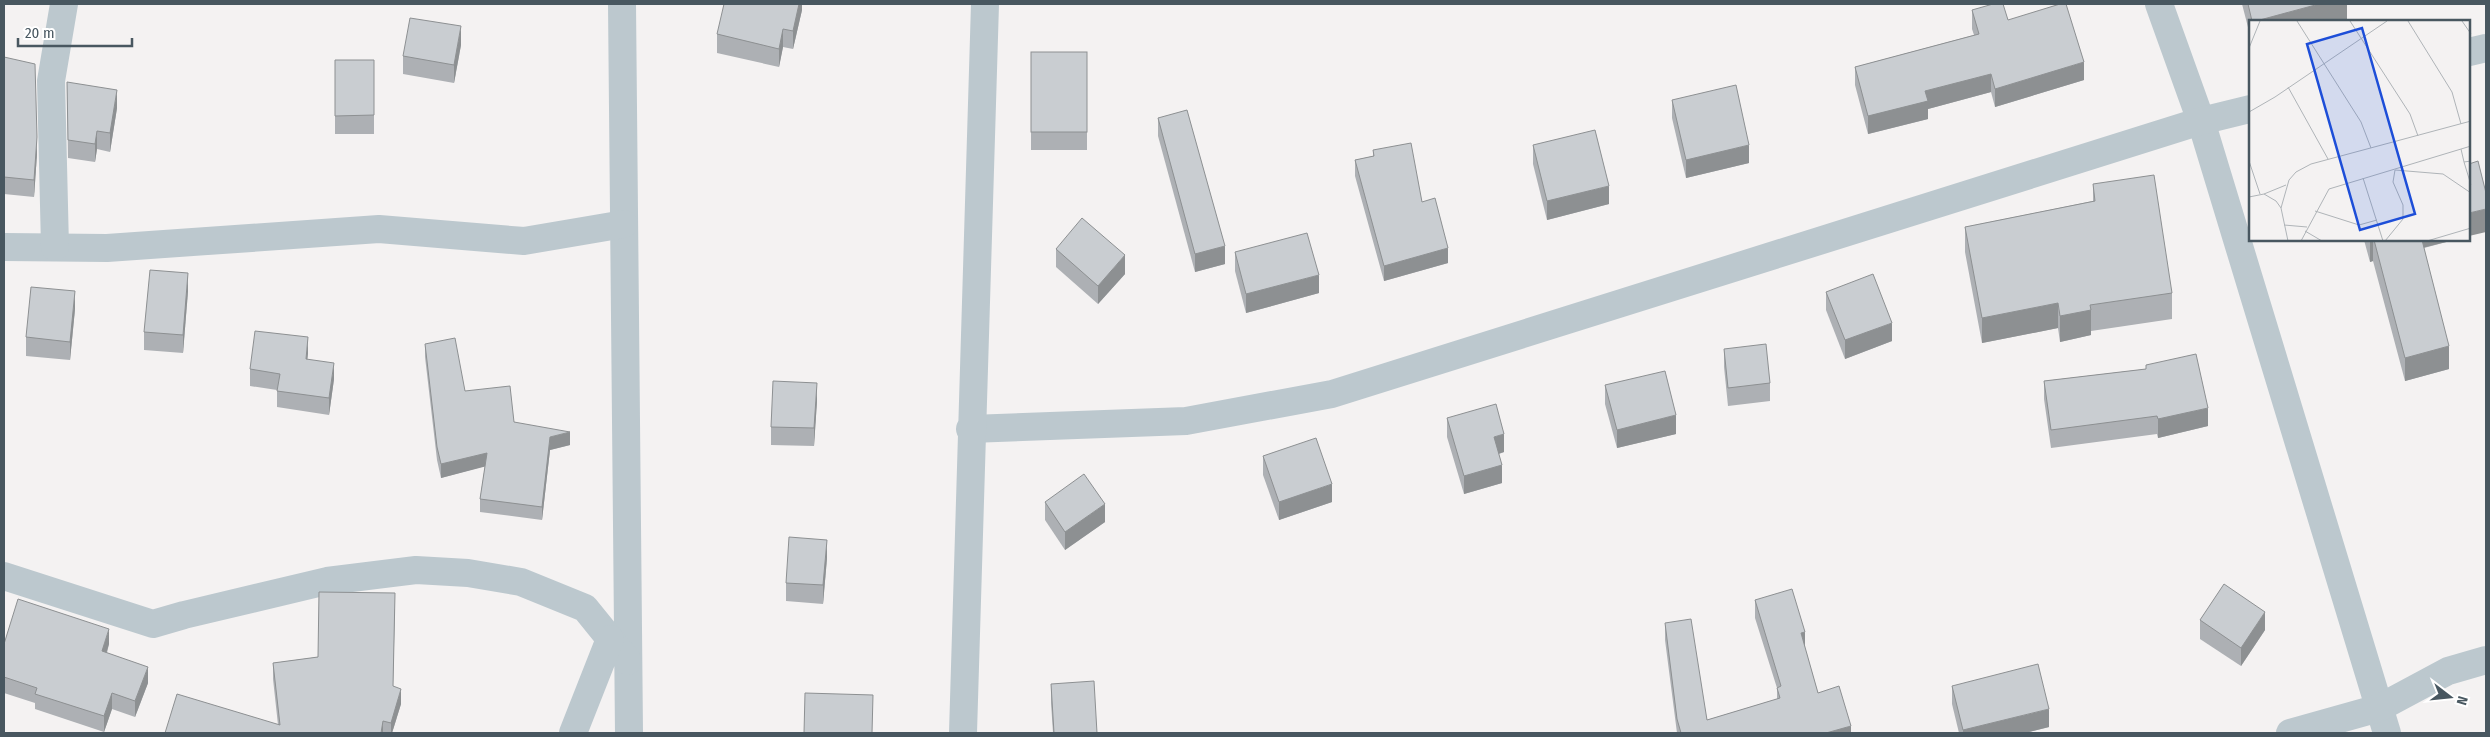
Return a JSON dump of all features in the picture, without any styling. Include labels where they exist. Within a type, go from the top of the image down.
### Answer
[{"type":"street","points":[[54,247],[51,81],[64,4]]},
{"type":"street","points":[[622,4],[629,733]]},
{"type":"street","points":[[963,733],[970,429],[985,4]]},
{"type":"street","points":[[2160,4],[2200,122],[2383,721]]},
{"type":"street","points":[[2470,52],[2486,48]]},
{"type":"street","points":[[970,429],[1186,421],[1332,394],[2200,122],[2249,109]]},
{"type":"street","points":[[4,247],[107,248],[379,229],[524,241],[624,224]]},
{"type":"street","points":[[4,576],[153,624],[327,581],[416,570],[468,573],[521,582],[585,608],[628,661]]},
{"type":"street","points":[[573,733],[610,639]]},
{"type":"street","points":[[2290,733],[2383,721],[2448,671],[2486,660]]},
{"type":"building","points":[[724,4],[799,4],[793,31],[783,29],[779,49],[717,34]]},
{"type":"building","points":[[1993,4],[2003,4],[2008,20],[2060,4],[2066,4],[2084,62],[1995,89],[1991,74],[1925,91],[1928,101],[1868,116],[1855,67],[1979,34],[1972,10]]},
{"type":"building","points":[[2248,4],[2319,4],[2260,20],[2252,20]]},
{"type":"building","points":[[410,18],[461,26],[454,65],[403,56]]},
{"type":"building","points":[[1031,52],[1087,52],[1087,132],[1031,132]]},
{"type":"building","points":[[4,57],[35,64],[37,137],[34,180],[4,177]]},
{"type":"building","points":[[335,60],[374,60],[374,115],[335,116]]},
{"type":"building","points":[[67,82],[117,90],[110,133],[97,131],[95,144],[68,140]]},
{"type":"building","points":[[1736,85],[1749,145],[1686,160],[1672,100]]},
{"type":"building","points":[[1187,110],[1225,246],[1195,254],[1158,118]]},
{"type":"building","points":[[1595,130],[1609,186],[1547,201],[1533,145]]},
{"type":"building","points":[[1411,143],[1422,202],[1435,198],[1448,248],[1384,266],[1355,160],[1374,156],[1373,150]]},
{"type":"building","points":[[2478,161],[2486,193],[2486,209],[2470,213],[2470,164]]},
{"type":"building","points":[[2154,175],[2172,293],[2090,305],[2091,310],[2060,316],[2058,303],[1982,318],[1965,227],[2095,201],[2093,184]]},
{"type":"building","points":[[1082,218],[1125,255],[1098,286],[1056,249]]},
{"type":"building","points":[[1307,233],[1319,275],[1246,294],[1235,252]]},
{"type":"building","points":[[2374,241],[2422,241],[2449,346],[2405,358]]},
{"type":"building","points":[[150,270],[188,273],[183,335],[144,332]]},
{"type":"building","points":[[1873,274],[1892,323],[1845,340],[1826,292]]},
{"type":"building","points":[[31,287],[75,291],[70,342],[26,337]]},
{"type":"building","points":[[255,331],[308,337],[306,359],[334,363],[329,398],[277,391],[280,374],[250,369]]},
{"type":"building","points":[[455,338],[465,391],[510,386],[514,422],[570,432],[550,437],[542,507],[480,499],[487,453],[441,464],[437,447],[425,344]]},
{"type":"building","points":[[1766,344],[1770,383],[1728,388],[1724,349]]},
{"type":"building","points":[[2196,354],[2208,408],[2158,419],[2157,416],[2051,430],[2044,381],[2146,369],[2146,365]]},
{"type":"building","points":[[1665,371],[1676,415],[1617,430],[1605,385]]},
{"type":"building","points":[[773,381],[817,383],[814,428],[771,427]]},
{"type":"building","points":[[1496,404],[1504,434],[1494,437],[1502,465],[1464,476],[1447,418]]},
{"type":"building","points":[[1316,438],[1332,484],[1279,502],[1263,456]]},
{"type":"building","points":[[1084,474],[1105,504],[1065,532],[1045,502]]},
{"type":"building","points":[[789,537],[827,540],[823,585],[786,583]]},
{"type":"building","points":[[2224,584],[2265,612],[2241,648],[2200,620]]},
{"type":"building","points":[[1792,589],[1805,632],[1801,633],[1818,693],[1839,686],[1851,726],[1826,733],[1681,733],[1677,719],[1665,623],[1691,619],[1707,720],[1780,698],[1777,688],[1781,686],[1755,600]]},
{"type":"building","points":[[319,592],[395,593],[393,686],[401,689],[391,723],[383,721],[381,733],[165,733],[177,694],[280,725],[273,663],[318,657]]},
{"type":"building","points":[[18,599],[109,629],[102,651],[148,667],[135,701],[112,693],[104,716],[35,694],[37,688],[4,677],[4,644]]},
{"type":"building","points":[[2038,664],[2049,709],[1963,730],[1952,686]]},
{"type":"building","points":[[1094,681],[1097,733],[1054,733],[1051,684]]},
{"type":"building","points":[[805,693],[873,695],[872,733],[804,733]]}]
